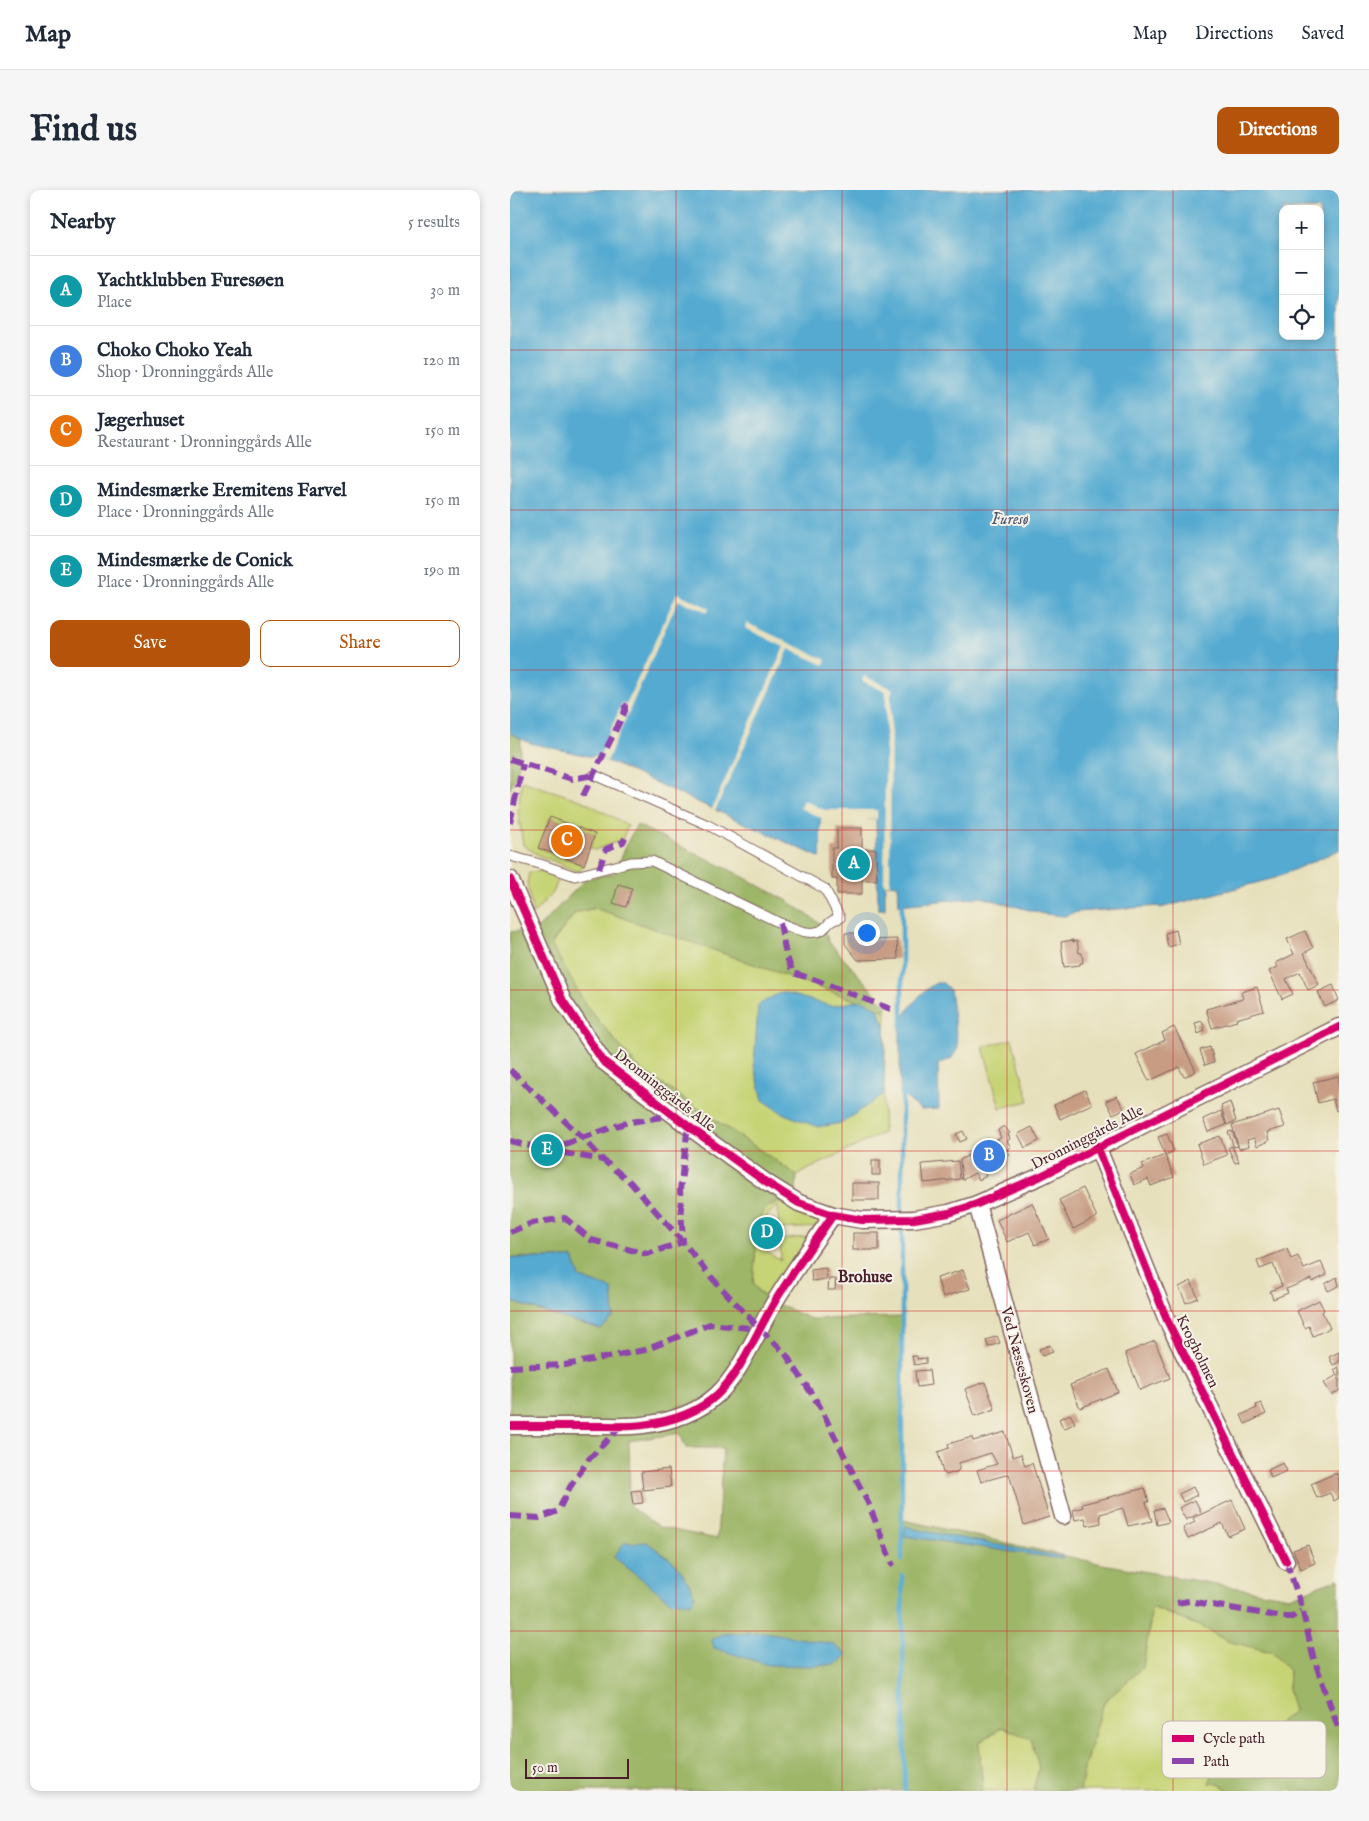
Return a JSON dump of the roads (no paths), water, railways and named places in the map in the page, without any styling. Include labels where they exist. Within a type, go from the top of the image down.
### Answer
[{"type":"street","name":"Dronninggårds Alle","points":[[510,879],[563,1001],[603,1061],[688,1126],[767,1183],[799,1203],[834,1215],[862,1220],[914,1219],[949,1213],[977,1204],[1041,1176],[1097,1146],[1339,1027]]},
{"type":"street","name":"Krogholmen","points":[[1097,1146],[1167,1320],[1286,1561]]},
{"type":"street","name":"Ved Næsseskoven","points":[[977,1204],[1063,1516]]},
{"type":"street","points":[[510,1426],[642,1426],[671,1420],[702,1408],[722,1391],[739,1370],[775,1302],[803,1258],[834,1215]]},
{"type":"lane","points":[[510,856],[575,876],[630,862],[652,861],[780,923],[802,931],[821,931],[832,920],[840,918],[826,889],[708,826],[594,775]]},
{"type":"water","name":"Furesø","points":[[510,190],[1339,190],[1339,850],[1275,878],[1160,908],[1159,906],[1077,912],[1064,916],[1044,914],[981,897],[899,905],[898,885],[885,884],[885,909],[878,909],[876,819],[821,818],[821,858],[594,755],[593,757],[530,743],[510,733]]},
{"type":"water","points":[[936,983],[943,983],[950,990],[958,1048],[951,1059],[938,1064],[939,1109],[921,1110],[901,1094],[900,1023],[915,1001],[930,986]]},
{"type":"water","points":[[781,992],[832,1006],[861,1000],[878,1008],[885,1025],[884,1094],[842,1123],[818,1127],[784,1114],[763,1100],[754,1065],[758,1005]]},
{"type":"water","points":[[510,1258],[573,1258],[580,1278],[612,1289],[614,1317],[601,1329],[510,1301]]},
{"type":"water","points":[[906,1526],[923,1531],[1063,1557],[1061,1559],[904,1536]]},
{"type":"water","points":[[647,1542],[676,1564],[695,1596],[691,1603],[670,1601],[614,1557],[624,1543]]},
{"type":"water","points":[[765,1632],[832,1644],[847,1654],[837,1664],[814,1666],[768,1665],[714,1648],[712,1639],[722,1634]]},
{"type":"waterway","points":[[902,905],[902,1026]]},
{"type":"waterway","points":[[902,1089],[902,1560]]},
{"type":"waterway","points":[[902,1576],[905,1791]]},
{"type":"place","name":"Jægerhuset","points":[[567,841]]},
{"type":"place","name":"Yachtklubben Furesøen","points":[[854,864]]},
{"type":"place","name":"Mindesmærke de Conick","points":[[547,1150]]},
{"type":"place","name":"Choko Choko Yeah","points":[[989,1156]]},
{"type":"place","name":"Mindesmærke Eremitens Farvel","points":[[767,1233]]},
{"type":"district","name":"Brohuse","points":[[865,1276]]}]
